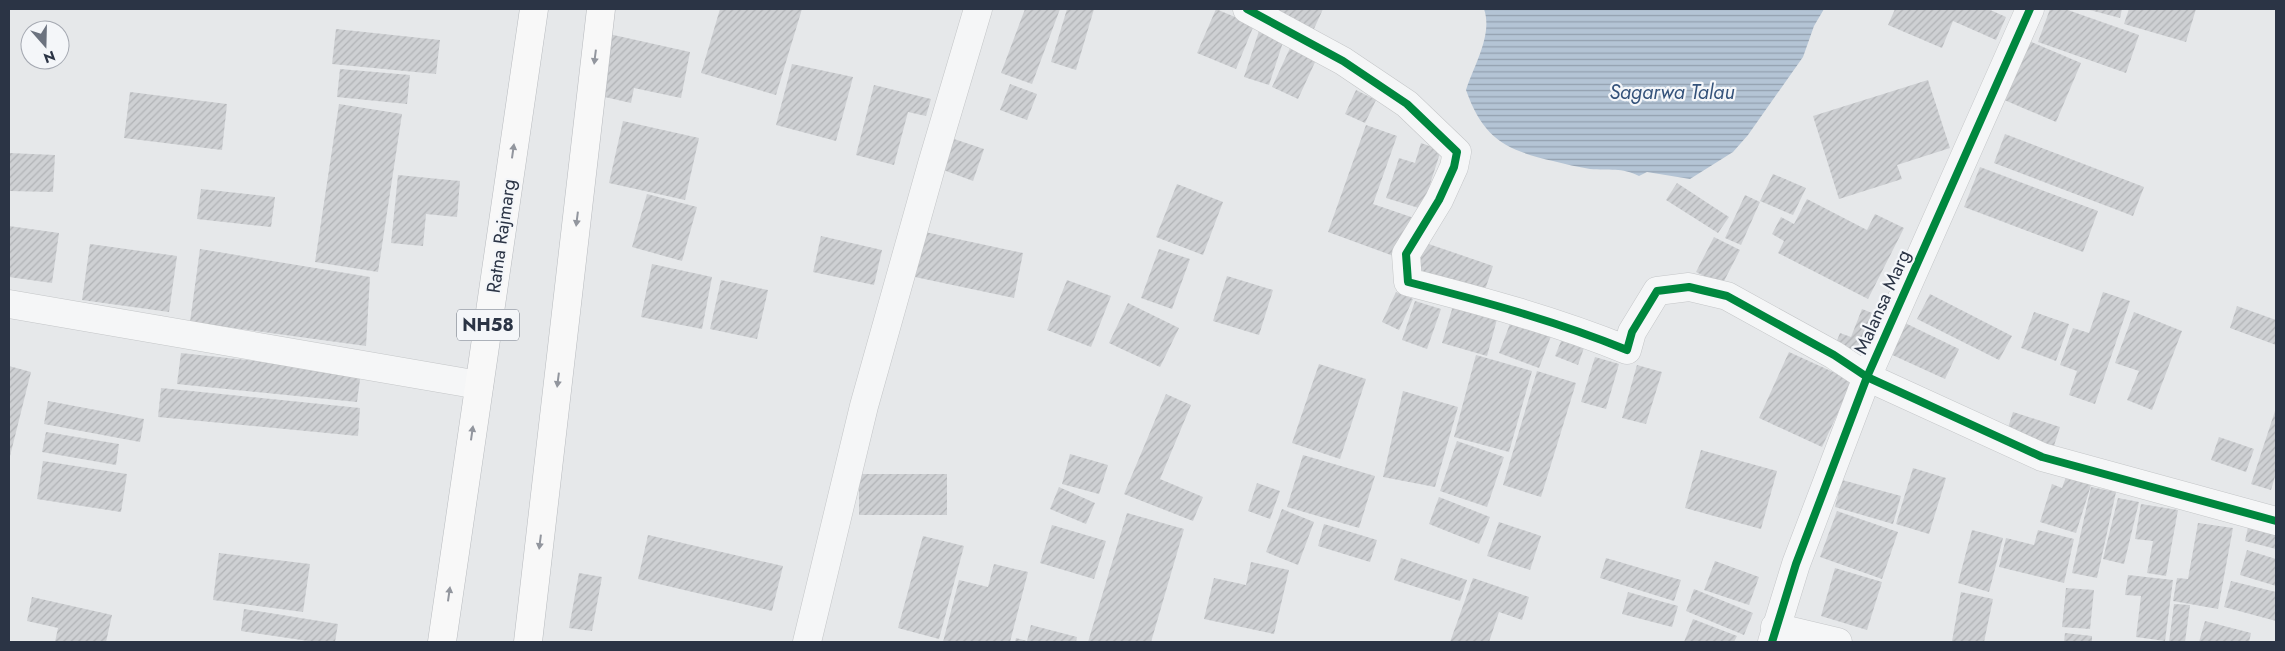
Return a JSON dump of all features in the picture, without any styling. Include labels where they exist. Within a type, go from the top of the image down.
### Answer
[{"type":"highway","name":"Ratna Rajmarg","points":[[442,642],[534,9]]},
{"type":"highway","points":[[528,642],[601,9]]},
{"type":"street","points":[[807,642],[864,406],[978,9]]},
{"type":"street","points":[[1247,9],[1343,61],[1407,104],[1457,152],[1454,167],[1440,200],[1406,254],[1408,282],[1480,300],[1590,335],[1628,350],[1632,332],[1657,290],[1688,287],[1727,296],[1827,350],[1867,377],[2042,457],[2276,521]]},
{"type":"street","name":"Malansa Marg","points":[[1774,634],[1796,564],[1867,377],[2030,9]]},
{"type":"street","points":[[9,304],[479,385]]},
{"type":"street","points":[[1774,634],[1838,642]]},
{"type":"water","name":"Sagarwa Talau","points":[[1484,9],[1824,9],[1814,26],[1803,57],[1748,135],[1733,152],[1690,179],[1647,172],[1639,176],[1621,170],[1590,169],[1536,157],[1509,146],[1488,131],[1480,120],[1466,90],[1484,39],[1486,19]]},
{"type":"building","points":[[720,9],[802,9],[776,95],[701,73]]},
{"type":"building","points":[[1025,9],[1060,9],[1032,84],[1001,73]]},
{"type":"building","points":[[1067,9],[1094,9],[1076,70],[1051,62]]},
{"type":"building","points":[[1216,9],[1254,25],[1236,69],[1197,53]]},
{"type":"building","points":[[1263,9],[1323,9],[1313,31]]},
{"type":"building","points":[[1895,9],[1988,9],[2006,17],[1996,40],[1953,21],[1942,48],[1888,25]]},
{"type":"building","points":[[2050,9],[2065,9],[2139,35],[2126,73],[2038,42]]},
{"type":"building","points":[[2086,9],[2122,9],[2120,18]]},
{"type":"building","points":[[2129,9],[2196,9],[2186,42],[2124,24]]},
{"type":"building","points":[[336,29],[440,40],[436,74],[332,64]]},
{"type":"building","points":[[1259,31],[1284,39],[1269,85],[1244,77]]},
{"type":"building","points":[[609,34],[690,52],[681,98],[634,88],[631,103],[596,95]]},
{"type":"building","points":[[2027,40],[2081,63],[2056,122],[2002,99]]},
{"type":"building","points":[[1290,48],[1316,60],[1298,99],[1272,87]]},
{"type":"building","points":[[792,64],[853,77],[836,141],[776,125]]},
{"type":"building","points":[[340,69],[410,75],[407,104],[337,97]]},
{"type":"building","points":[[1928,80],[1950,148],[1897,165],[1902,179],[1839,199],[1813,116]]},
{"type":"building","points":[[1010,84],[1037,94],[1027,120],[1000,110]]},
{"type":"building","points":[[874,85],[931,99],[926,116],[908,112],[894,165],[856,155]]},
{"type":"building","points":[[1356,90],[1376,100],[1365,123],[1345,114]]},
{"type":"building","points":[[130,92],[227,104],[222,150],[124,138]]},
{"type":"building","points":[[339,104],[402,114],[378,272],[315,262]]},
{"type":"building","points":[[623,121],[699,138],[685,200],[609,183]]},
{"type":"building","points":[[1366,125],[1397,136],[1373,204],[1414,218],[1399,258],[1328,232]]},
{"type":"building","points":[[2005,134],[2144,187],[2133,216],[1994,163]]},
{"type":"building","points":[[948,137],[984,149],[973,181],[938,168]]},
{"type":"building","points":[[1421,143],[1441,150],[1422,209],[1386,198],[1399,158],[1415,163]]},
{"type":"building","points":[[9,153],[55,155],[53,192],[9,191]]},
{"type":"building","points":[[1980,167],[2098,211],[2083,252],[1964,207]]},
{"type":"building","points":[[1773,174],[1806,188],[1793,215],[1760,201]]},
{"type":"building","points":[[398,175],[460,181],[457,217],[426,214],[423,246],[391,243]]},
{"type":"building","points":[[1677,183],[1729,217],[1718,233],[1666,200]]},
{"type":"building","points":[[1177,184],[1223,202],[1203,255],[1156,237]]},
{"type":"building","points":[[201,189],[275,197],[271,227],[197,219]]},
{"type":"building","points":[[647,194],[697,207],[682,261],[632,247]]},
{"type":"building","points":[[1745,195],[1760,202],[1741,245],[1725,238]]},
{"type":"building","points":[[1807,199],[1867,230],[1875,214],[1904,228],[1868,299],[1778,253],[1784,241],[1772,234],[1781,217],[1794,224]]},
{"type":"building","points":[[9,226],[59,233],[52,283],[9,277]]},
{"type":"building","points":[[925,232],[1023,253],[1014,298],[915,277]]},
{"type":"building","points":[[821,236],[882,250],[874,285],[813,272]]},
{"type":"building","points":[[1714,237],[1740,250],[1722,285],[1696,272]]},
{"type":"building","points":[[1420,241],[1493,266],[1484,293],[1411,269]]},
{"type":"building","points":[[90,244],[177,256],[169,312],[82,300]]},
{"type":"building","points":[[200,249],[370,277],[366,346],[190,322]]},
{"type":"building","points":[[1159,249],[1190,259],[1172,309],[1141,298]]},
{"type":"building","points":[[652,264],[712,277],[702,329],[641,317]]},
{"type":"building","points":[[1227,276],[1273,290],[1259,335],[1213,321]]},
{"type":"building","points":[[721,280],[768,290],[757,339],[710,329]]},
{"type":"building","points":[[1067,280],[1111,296],[1091,347],[1047,330]]},
{"type":"building","points":[[1396,292],[1413,299],[1399,330],[1382,322]]},
{"type":"building","points":[[2103,292],[2130,301],[2095,404],[2069,395],[2077,371],[2060,365],[2073,328],[2089,333]]},
{"type":"building","points":[[1930,294],[2012,336],[1999,360],[1917,319]]},
{"type":"building","points":[[1455,299],[1499,312],[1487,356],[1442,343]]},
{"type":"building","points":[[1415,301],[1441,309],[1427,349],[1402,340]]},
{"type":"building","points":[[1128,303],[1179,328],[1160,367],[1109,343]]},
{"type":"building","points":[[2237,306],[2276,320],[2276,345],[2230,328]]},
{"type":"building","points":[[1862,309],[1872,313],[1856,351],[1836,343],[1840,333],[1851,337]]},
{"type":"building","points":[[2034,312],[2069,324],[2056,361],[2021,348]]},
{"type":"building","points":[[2134,312],[2182,331],[2152,410],[2127,400],[2139,371],[2115,363]]},
{"type":"building","points":[[1511,321],[1551,336],[1539,368],[1499,353]]},
{"type":"building","points":[[1903,322],[1959,349],[1945,379],[1888,353]]},
{"type":"building","points":[[1564,334],[1586,342],[1578,365],[1555,356]]},
{"type":"building","points":[[1789,352],[1853,381],[1822,447],[1759,418]]},
{"type":"building","points":[[181,353],[361,372],[357,402],[177,384]]},
{"type":"building","points":[[1476,355],[1532,371],[1509,452],[1454,437]]},
{"type":"building","points":[[1595,357],[1619,364],[1606,409],[1581,402]]},
{"type":"building","points":[[1319,364],[1366,379],[1340,459],[1292,443]]},
{"type":"building","points":[[1637,365],[1662,372],[1646,424],[1622,418]]},
{"type":"building","points":[[9,366],[31,372],[9,460]]},
{"type":"building","points":[[1537,371],[1576,383],[1541,497],[1503,485]]},
{"type":"building","points":[[161,388],[360,408],[358,436],[158,417]]},
{"type":"building","points":[[1403,391],[1458,407],[1435,487],[1383,477]]},
{"type":"building","points":[[1166,394],[1191,405],[1160,479],[1203,497],[1193,521],[1124,494]]},
{"type":"building","points":[[48,401],[144,419],[140,442],[44,424]]},
{"type":"building","points":[[2276,408],[2276,473],[2271,490],[2251,484]]},
{"type":"building","points":[[2013,412],[2060,427],[2052,452],[2005,437]]},
{"type":"building","points":[[46,432],[119,444],[116,465],[42,452]]},
{"type":"building","points":[[2219,437],[2254,449],[2246,472],[2211,460]]},
{"type":"building","points":[[1457,441],[1504,457],[1487,507],[1440,491]]},
{"type":"building","points":[[1701,450],[1777,471],[1761,529],[1685,508]]},
{"type":"building","points":[[1070,454],[1108,465],[1099,494],[1062,484]]},
{"type":"building","points":[[1303,455],[1375,476],[1359,528],[1287,507]]},
{"type":"building","points":[[43,461],[127,474],[121,512],[37,499]]},
{"type":"building","points":[[1913,468],[1946,478],[1929,534],[1896,524]]},
{"type":"building","points":[[859,474],[947,474],[947,515],[859,515]]},
{"type":"building","points":[[2066,477],[2091,485],[2076,533],[2040,522],[2052,484],[2062,488]]},
{"type":"building","points":[[1842,480],[1901,496],[1893,524],[1835,507]]},
{"type":"building","points":[[1257,483],[1280,491],[1270,519],[1248,511]]},
{"type":"building","points":[[1059,487],[1095,503],[1086,524],[1050,509]]},
{"type":"building","points":[[2091,487],[2116,492],[2097,578],[2072,573]]},
{"type":"building","points":[[1439,497],[1490,517],[1479,544],[1429,524]]},
{"type":"building","points":[[2118,498],[2139,502],[2124,564],[2103,559]]},
{"type":"building","points":[[2141,504],[2178,510],[2166,576],[2147,573],[2153,541],[2135,539]]},
{"type":"building","points":[[1282,509],[1314,522],[1298,565],[1266,552]]},
{"type":"building","points":[[1837,511],[1898,532],[1882,579],[1820,557]]},
{"type":"building","points":[[1127,513],[1184,529],[1151,642],[1088,642]]},
{"type":"building","points":[[1499,522],[1541,536],[1530,570],[1487,556]]},
{"type":"building","points":[[2198,523],[2233,528],[2218,609],[2173,601],[2177,578],[2188,579]]},
{"type":"building","points":[[1324,524],[1377,540],[1370,562],[1318,546]]},
{"type":"building","points":[[1052,525],[1106,541],[1094,579],[1040,563]]},
{"type":"building","points":[[2248,527],[2276,534],[2276,549],[2245,541]]},
{"type":"building","points":[[1972,530],[2003,538],[1989,592],[1958,583]]},
{"type":"building","points":[[2038,530],[2074,539],[2064,583],[1999,567],[2006,538],[2034,545]]},
{"type":"building","points":[[648,535],[783,566],[772,611],[638,579]]},
{"type":"building","points":[[923,536],[964,546],[939,639],[898,628]]},
{"type":"building","points":[[2247,550],[2276,559],[2276,586],[2240,575]]},
{"type":"building","points":[[219,553],[310,564],[303,612],[213,600]]},
{"type":"building","points":[[1401,558],[1467,580],[1460,601],[1394,580]]},
{"type":"building","points":[[1606,558],[1681,580],[1674,601],[1600,578]]},
{"type":"building","points":[[1715,561],[1759,577],[1749,605],[1704,590]]},
{"type":"building","points":[[1251,562],[1289,570],[1274,634],[1204,619],[1214,578],[1246,585]]},
{"type":"building","points":[[994,564],[1028,572],[1010,642],[943,642],[959,580],[988,587]]},
{"type":"building","points":[[1835,568],[1882,582],[1867,630],[1821,616]]},
{"type":"building","points":[[579,573],[602,577],[592,631],[569,628]]},
{"type":"building","points":[[2128,575],[2173,580],[2165,641],[2136,637],[2141,596],[2125,595]]},
{"type":"building","points":[[1473,578],[1529,597],[1522,620],[1499,612],[1489,642],[1450,642]]},
{"type":"building","points":[[2231,581],[2276,592],[2276,621],[2224,607]]},
{"type":"building","points":[[2066,588],[2094,590],[2090,629],[2062,627]]},
{"type":"building","points":[[1694,589],[1753,613],[1744,635],[1686,611]]},
{"type":"building","points":[[1628,592],[1678,606],[1672,627],[1622,614]]},
{"type":"building","points":[[1961,592],[1993,599],[1984,642],[1952,641]]},
{"type":"building","points":[[32,597],[112,615],[106,642],[55,642],[58,628],[27,621]]},
{"type":"building","points":[[2174,604],[2190,605],[2185,642],[2169,642]]},
{"type":"building","points":[[244,609],[338,624],[335,642],[315,642],[241,631]]},
{"type":"building","points":[[1693,619],[1737,636],[1734,642],[1684,642]]},
{"type":"building","points":[[2205,621],[2251,633],[2249,642],[2199,642]]},
{"type":"building","points":[[1031,625],[1077,637],[1076,642],[1015,642],[1016,638],[1027,641]]},
{"type":"building","points":[[2065,633],[2092,636],[2092,642],[2064,642]]},
{"type":"cycle path","points":[[1247,9],[1343,61],[1407,104],[1457,152],[1454,167],[1439,200],[1406,254],[1408,282],[1546,321],[1627,350],[1632,332],[1657,291],[1689,287],[1727,296],[1834,355],[1867,377],[2042,457],[2276,521]]},
{"type":"cycle path","points":[[1772,642],[1796,564],[1867,377],[2030,9]]}]
